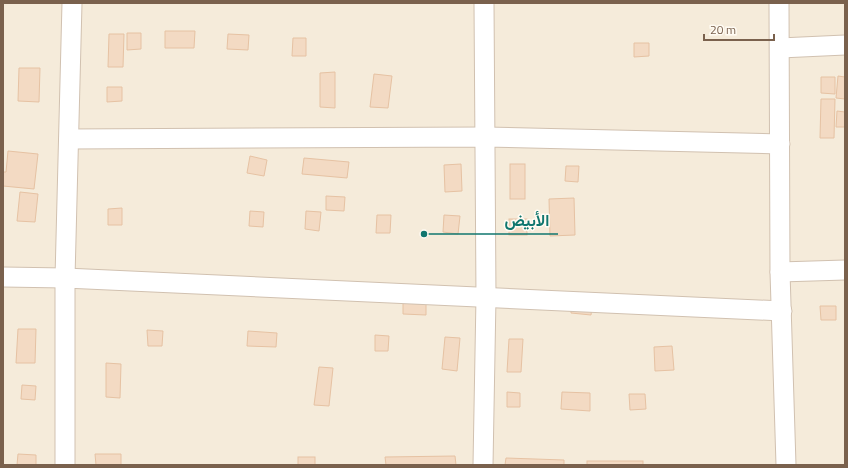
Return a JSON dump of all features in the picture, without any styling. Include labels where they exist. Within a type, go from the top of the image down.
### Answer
[{"type":"street","points":[[65,465],[65,278],[72,3]]},
{"type":"street","points":[[483,465],[486,297],[484,3]]},
{"type":"street","points":[[780,3],[780,272],[786,465]]},
{"type":"street","points":[[780,48],[845,45]]},
{"type":"street","points":[[68,139],[485,137],[780,144]]},
{"type":"street","points":[[780,272],[845,270]]},
{"type":"street","points":[[3,277],[65,278],[782,311]]},
{"type":"shaded area","points":[[3,3],[845,3],[845,465],[3,465]]},
{"type":"building","points":[[165,31],[195,31],[194,48],[165,48]]},
{"type":"building","points":[[127,33],[141,33],[141,49],[127,50]]},
{"type":"building","points":[[109,34],[124,34],[123,67],[108,67]]},
{"type":"building","points":[[228,34],[249,35],[248,50],[227,49]]},
{"type":"building","points":[[293,38],[306,38],[306,56],[292,56]]},
{"type":"building","points":[[634,43],[649,43],[649,56],[634,57]]},
{"type":"building","points":[[19,68],[40,68],[39,102],[18,101]]},
{"type":"building","points":[[335,72],[335,108],[320,107],[320,73]]},
{"type":"building","points":[[374,74],[392,76],[388,108],[370,107]]},
{"type":"building","points":[[838,76],[845,77],[845,99],[836,98]]},
{"type":"building","points":[[821,77],[835,77],[835,94],[821,93]]},
{"type":"building","points":[[107,87],[122,87],[122,101],[107,102]]},
{"type":"building","points":[[821,99],[835,99],[834,138],[820,138]]},
{"type":"building","points":[[837,111],[845,112],[845,127],[836,127]]},
{"type":"building","points":[[8,151],[38,154],[34,189],[3,186],[3,172],[6,172]]},
{"type":"building","points":[[250,156],[267,160],[264,176],[247,173]]},
{"type":"building","points":[[304,158],[349,162],[347,178],[302,174]]},
{"type":"building","points":[[461,164],[462,191],[445,192],[444,165]]},
{"type":"building","points":[[510,164],[525,164],[525,199],[510,199]]},
{"type":"building","points":[[566,166],[579,166],[578,182],[565,181]]},
{"type":"building","points":[[20,192],[38,194],[35,222],[17,221]]},
{"type":"building","points":[[326,196],[345,197],[344,211],[326,210]]},
{"type":"building","points":[[574,198],[575,235],[550,236],[549,199]]},
{"type":"building","points":[[122,208],[122,225],[108,225],[108,209]]},
{"type":"building","points":[[250,211],[264,212],[263,227],[249,226]]},
{"type":"building","points":[[306,211],[321,212],[319,231],[305,229]]},
{"type":"building","points":[[377,215],[391,215],[390,233],[376,233]]},
{"type":"building","points":[[444,215],[460,216],[458,234],[443,232]]},
{"type":"building","points":[[509,219],[527,219],[527,235],[509,235]]},
{"type":"building","points":[[403,303],[426,304],[426,315],[403,314]]},
{"type":"building","points":[[571,305],[592,307],[591,315],[571,313]]},
{"type":"building","points":[[820,306],[836,306],[836,320],[821,320]]},
{"type":"building","points":[[18,329],[36,329],[35,363],[16,363]]},
{"type":"building","points":[[147,330],[163,331],[162,346],[148,346]]},
{"type":"building","points":[[248,331],[277,333],[276,347],[247,346]]},
{"type":"building","points":[[375,335],[389,336],[388,351],[375,351]]},
{"type":"building","points":[[445,337],[460,338],[457,371],[442,369]]},
{"type":"building","points":[[509,339],[523,339],[521,372],[507,372]]},
{"type":"building","points":[[672,346],[674,370],[655,371],[654,347]]},
{"type":"building","points":[[106,363],[121,364],[120,398],[106,397]]},
{"type":"building","points":[[319,367],[333,368],[329,406],[314,405]]},
{"type":"building","points":[[22,385],[36,386],[35,400],[21,399]]},
{"type":"building","points":[[507,392],[520,393],[520,407],[507,407]]},
{"type":"building","points":[[562,392],[590,393],[590,411],[561,409]]},
{"type":"building","points":[[629,394],[645,394],[646,409],[630,410]]},
{"type":"building","points":[[18,454],[36,455],[36,465],[17,465]]},
{"type":"building","points":[[95,454],[121,454],[121,465],[96,465]]},
{"type":"building","points":[[455,456],[456,465],[386,465],[385,457]]},
{"type":"building","points":[[298,457],[315,457],[315,465],[298,465]]},
{"type":"building","points":[[506,458],[564,460],[564,465],[505,465]]},
{"type":"building","points":[[587,461],[643,461],[643,465],[587,465]]},
{"type":"place","name":"الأبيض","points":[[424,234]]}]
